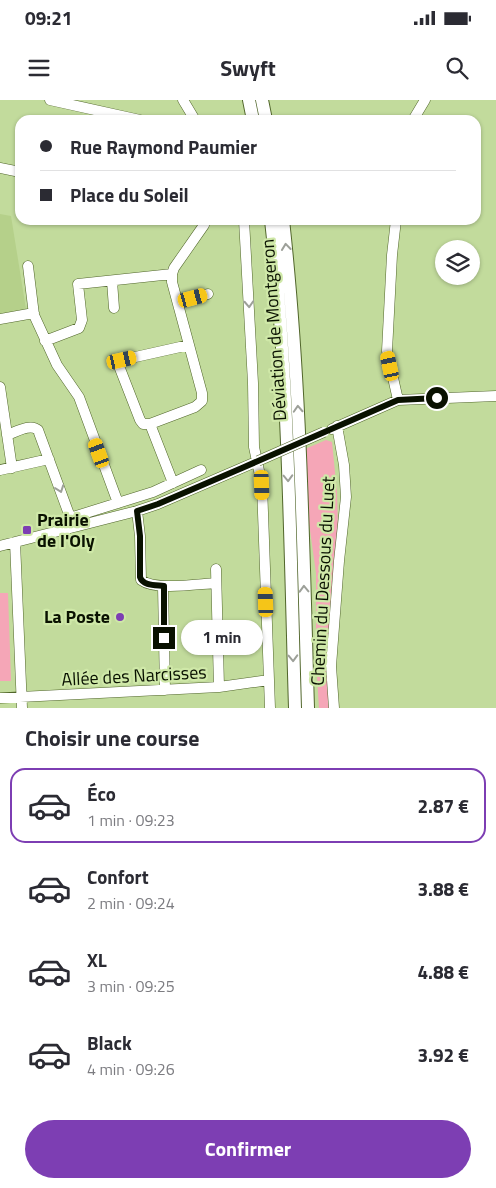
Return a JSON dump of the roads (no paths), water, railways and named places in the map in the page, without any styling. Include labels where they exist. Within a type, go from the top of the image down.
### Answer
[{"type":"main road","points":[[249,100],[252,115]]},
{"type":"main road","points":[[262,100],[265,115]]},
{"type":"main road","name":"Déviation de Montgeron","points":[[272,225],[278,284],[286,419],[295,708]]},
{"type":"main road","name":"Déviation de Montgeron","points":[[284,225],[296,366],[308,708]]},
{"type":"street","points":[[50,100],[118,115]]},
{"type":"street","points":[[183,100],[191,115]]},
{"type":"street","points":[[416,115],[425,100]]},
{"type":"street","points":[[0,168],[15,171]]},
{"type":"street","points":[[189,345],[122,360],[119,366],[143,424],[150,424],[195,407],[202,401],[202,392],[172,282],[172,274],[174,268],[204,225]]},
{"type":"street","points":[[244,225],[254,447],[262,485],[270,708]]},
{"type":"street","points":[[395,225],[387,351],[398,400]]},
{"type":"street","points":[[28,266],[34,312],[45,341],[57,365],[79,397],[118,503]]},
{"type":"street","points":[[45,341],[79,328],[82,320],[78,284],[172,274]]},
{"type":"street","points":[[112,281],[114,308]]},
{"type":"street","points":[[178,303],[208,294]]},
{"type":"street","points":[[0,319],[34,312]]},
{"type":"street","points":[[0,387],[12,468]]},
{"type":"street","points":[[74,522],[137,511],[158,504],[398,400],[496,396]]},
{"type":"street","points":[[150,424],[173,483]]},
{"type":"street","points":[[7,435],[30,426],[38,430],[70,517],[74,522]]},
{"type":"street","name":"Chemin du Dessous du Luet","points":[[334,708],[331,666],[346,497],[344,465],[337,426]]},
{"type":"street","points":[[0,470],[49,458]]},
{"type":"street","points":[[0,546],[74,522],[118,503],[153,492],[201,470]]},
{"type":"street","points":[[137,511],[140,536],[141,580],[146,584],[164,586],[216,584]]},
{"type":"street","points":[[15,542],[22,703]]},
{"type":"street","points":[[216,568],[219,687]]},
{"type":"street","points":[[164,586],[166,690]]},
{"type":"street","name":"Allée des Narcisses","points":[[0,698],[22,703],[219,687],[269,680]]},
{"type":"place","name":"Prairie de l'Oly","points":[[27,530]]},
{"type":"place","name":"La Poste","points":[[120,617]]}]
